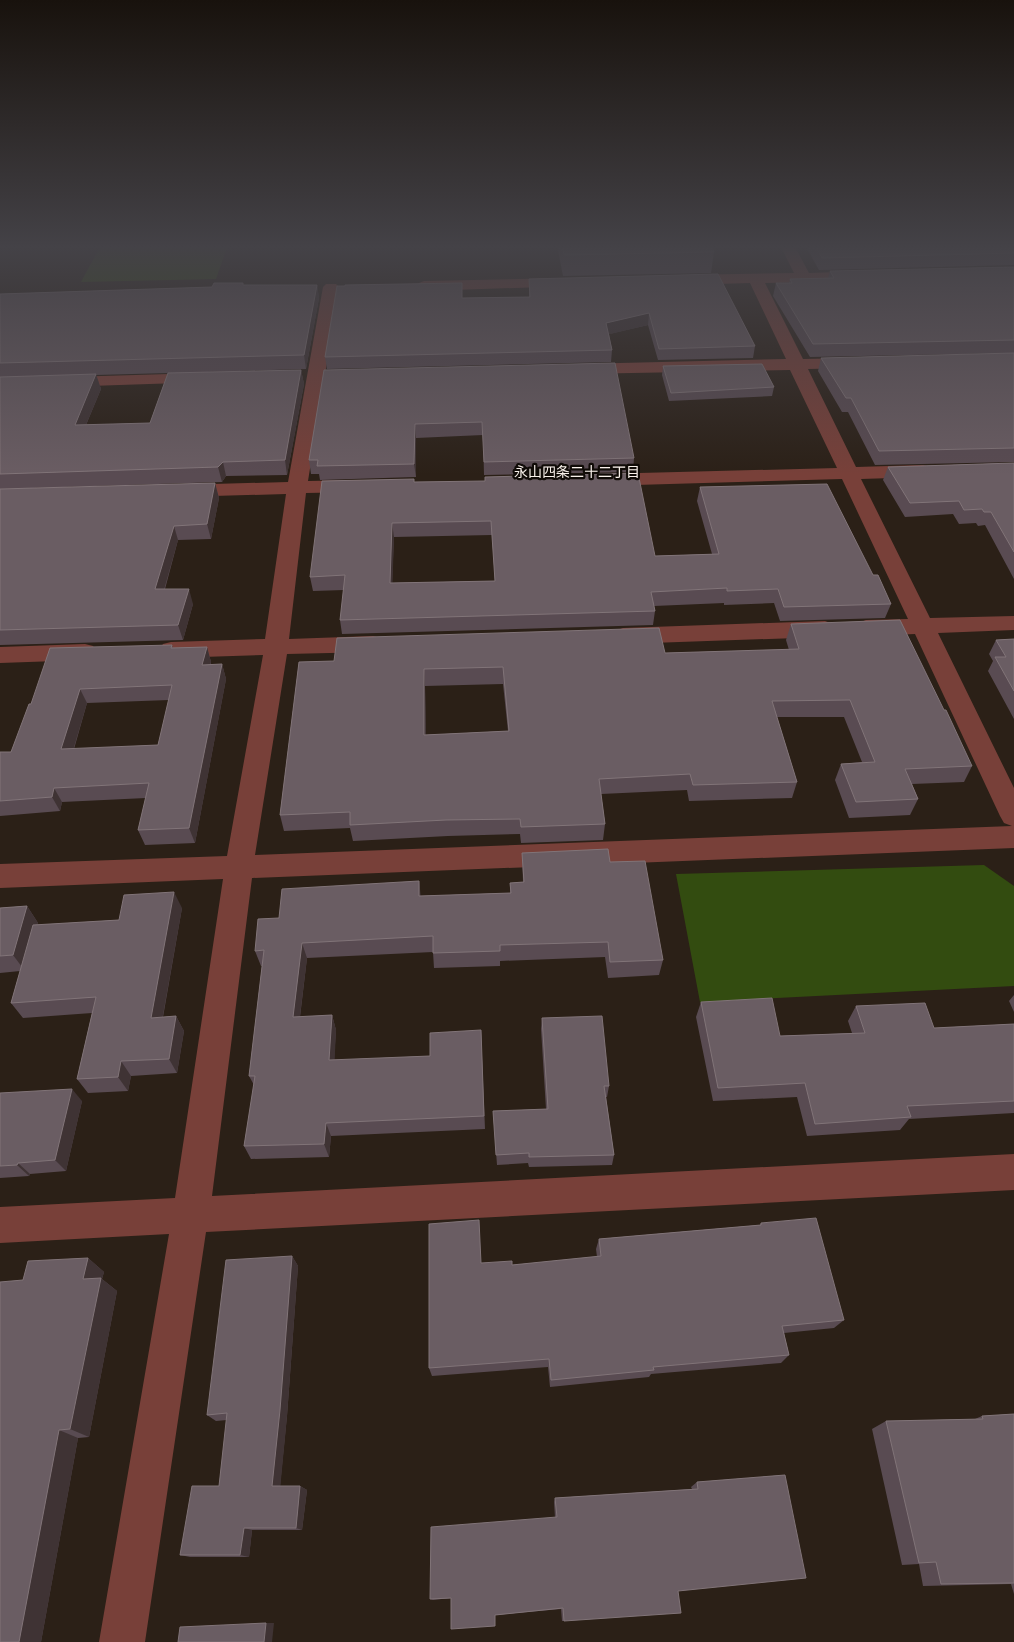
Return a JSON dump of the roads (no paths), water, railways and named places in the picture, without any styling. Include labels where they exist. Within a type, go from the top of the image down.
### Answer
[{"type":"street","points":[[122,1642],[191,1214],[238,867],[276,647],[297,488],[325,322]]},
{"type":"street","points":[[776,322],[1014,816]]},
{"type":"street","points":[[561,370],[876,362]]},
{"type":"street","points":[[0,384],[216,378]]},
{"type":"street","points":[[583,480],[946,471]]},
{"type":"street","points":[[158,492],[376,486]]},
{"type":"street","points":[[604,636],[1014,623]]},
{"type":"street","points":[[148,651],[395,643]]},
{"type":"street","points":[[0,655],[108,652]]},
{"type":"street","points":[[0,876],[1014,837]]},
{"type":"street","points":[[0,1225],[1014,1172]]},
{"type":"district","name":"永山四条二十二丁目","points":[[577,472]]}]
